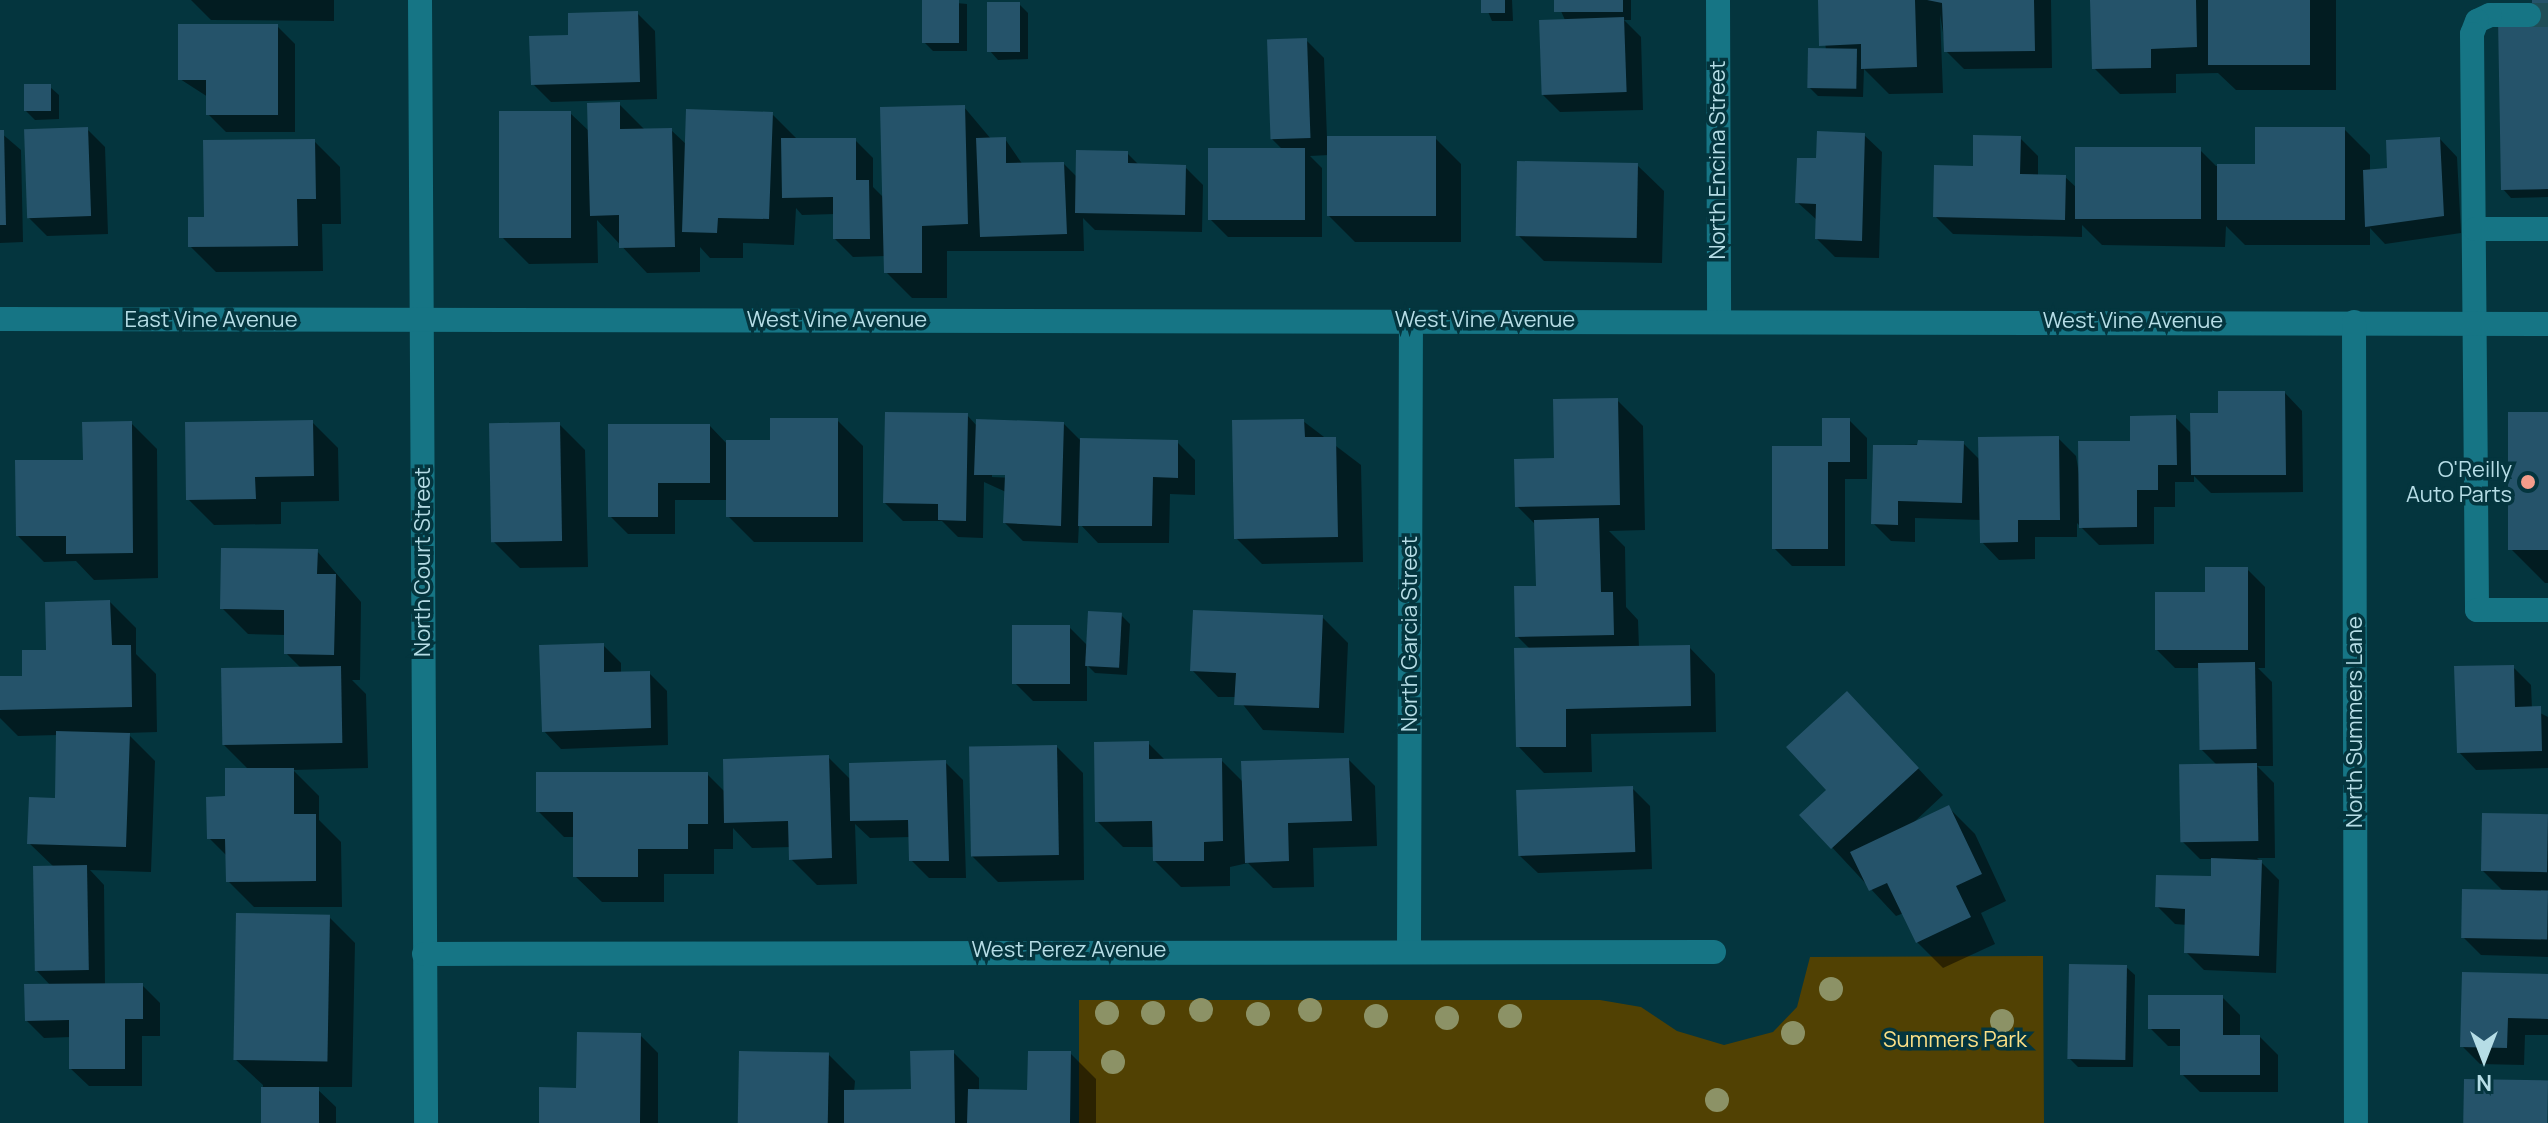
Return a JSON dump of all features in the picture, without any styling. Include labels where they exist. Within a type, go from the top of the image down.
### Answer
[{"type":"street","name":"North Court Street","points":[[420,0],[426,1123]]},
{"type":"street","name":"North Encina Street","points":[[1718,0],[1719,319]]},
{"type":"street","points":[[2529,15],[2490,15],[2477,21],[2472,34],[2477,610],[2548,610]]},
{"type":"street","points":[[2475,229],[2548,229]]},
{"type":"street","name":"East Vine Avenue","points":[[0,319],[422,320]]},
{"type":"street","name":"West Vine Avenue","points":[[422,320],[1719,319],[2548,324]]},
{"type":"street","name":"North Garcia Street","points":[[1409,947],[1411,320]]},
{"type":"street","name":"North Summers Lane","points":[[2354,322],[2356,1123]]},
{"type":"street","name":"West Perez Avenue","points":[[424,954],[1409,947],[1714,952]]},
{"type":"green space","name":"Summers Park","points":[[2043,956],[2044,1123],[1079,1123],[1079,1000],[1600,1000],[1641,1007],[1677,1031],[1724,1045],[1773,1032],[1797,1007],[1810,957]]},
{"type":"building","points":[[922,0],[959,0],[959,43],[922,43]]},
{"type":"building","points":[[1481,0],[1505,0],[1505,13],[1481,13]]},
{"type":"building","points":[[1554,0],[1623,0],[1623,12],[1554,12]]},
{"type":"building","points":[[1818,0],[1915,0],[1917,67],[1861,69],[1861,44],[1819,46]]},
{"type":"building","points":[[1927,0],[2034,0],[2035,51],[1944,52],[1942,3]]},
{"type":"building","points":[[2090,0],[2196,0],[2197,47],[2151,49],[2151,68],[2092,69]]},
{"type":"building","points":[[2208,0],[2310,0],[2310,65],[2208,65]]},
{"type":"building","points":[[2532,0],[2548,0],[2548,189],[2501,190],[2498,18],[2532,18]]},
{"type":"building","points":[[987,2],[1020,2],[1020,52],[987,52]]},
{"type":"building","points":[[638,11],[640,82],[531,85],[529,36],[568,35],[568,13]]},
{"type":"building","points":[[1624,17],[1627,92],[1542,95],[1539,20]]},
{"type":"building","points":[[178,24],[278,24],[278,115],[206,115],[206,80],[178,80]]},
{"type":"building","points":[[1307,38],[1310,138],[1271,139],[1267,39]]},
{"type":"building","points":[[1808,48],[1857,49],[1856,89],[1807,88]]},
{"type":"building","points":[[24,84],[51,84],[51,111],[24,111]]},
{"type":"building","points":[[620,102],[620,129],[672,128],[675,247],[619,248],[619,215],[590,216],[587,103]]},
{"type":"building","points":[[965,105],[968,224],[922,226],[922,273],[884,273],[880,107]]},
{"type":"building","points":[[686,109],[773,112],[769,219],[718,218],[717,233],[682,232]]},
{"type":"building","points":[[499,111],[571,111],[571,238],[499,238]]},
{"type":"building","points":[[88,127],[91,216],[27,218],[24,129]]},
{"type":"building","points":[[2255,127],[2345,127],[2345,220],[2217,220],[2217,164],[2255,164]]},
{"type":"building","points":[[0,130],[4,130],[6,225],[0,225]]},
{"type":"building","points":[[1817,131],[1865,133],[1862,241],[1815,239],[1816,204],[1795,203],[1797,158],[1816,158]]},
{"type":"building","points":[[1973,135],[2021,136],[2020,174],[2066,175],[2065,220],[1933,217],[1934,165],[1973,166]]},
{"type":"building","points":[[1327,136],[1436,136],[1436,216],[1327,216]]},
{"type":"building","points":[[1006,137],[1006,163],[1064,162],[1067,234],[980,237],[976,138]]},
{"type":"building","points":[[2440,137],[2444,216],[2365,227],[2363,170],[2387,168],[2386,140]]},
{"type":"building","points":[[781,138],[856,138],[856,180],[869,180],[870,239],[833,239],[833,197],[782,198]]},
{"type":"building","points":[[315,139],[316,199],[297,199],[298,246],[188,247],[188,217],[204,217],[203,140]]},
{"type":"building","points":[[2075,147],[2201,147],[2201,219],[2075,219]]},
{"type":"building","points":[[1208,148],[1305,148],[1305,220],[1208,220]]},
{"type":"building","points":[[1076,150],[1128,151],[1128,163],[1186,165],[1185,215],[1075,213]]},
{"type":"building","points":[[1517,161],[1638,163],[1637,238],[1516,236]]},
{"type":"building","points":[[2218,391],[2285,391],[2286,475],[2191,475],[2190,413],[2218,413]]},
{"type":"building","points":[[1618,398],[1620,505],[1515,507],[1514,459],[1554,458],[1553,399]]},
{"type":"building","points":[[885,412],[968,413],[966,521],[938,520],[938,504],[883,503]]},
{"type":"building","name":"O'Reilly Auto Parts","points":[[2508,412],[2548,412],[2548,550],[2508,550]]},
{"type":"building","points":[[2176,415],[2177,465],[2158,465],[2158,490],[2137,490],[2137,527],[2079,528],[2078,441],[2130,441],[2130,416]]},
{"type":"building","points":[[770,418],[838,418],[838,517],[726,517],[726,440],[770,440]]},
{"type":"building","points":[[1822,418],[1850,418],[1850,462],[1828,462],[1828,549],[1772,549],[1772,446],[1822,446]]},
{"type":"building","points":[[976,419],[1064,422],[1061,526],[1003,523],[1005,475],[974,475]]},
{"type":"building","points":[[1304,419],[1305,437],[1336,437],[1338,537],[1234,539],[1232,420]]},
{"type":"building","points":[[313,420],[314,476],[255,477],[256,499],[186,500],[185,422]]},
{"type":"building","points":[[132,421],[133,553],[66,554],[66,536],[16,536],[15,460],[83,460],[82,422]]},
{"type":"building","points":[[560,422],[562,541],[491,542],[489,423]]},
{"type":"building","points":[[608,424],[710,424],[710,483],[658,483],[658,517],[608,517]]},
{"type":"building","points":[[2059,436],[2060,520],[2018,520],[2018,542],[1980,543],[1978,437]]},
{"type":"building","points":[[1080,438],[1178,440],[1178,478],[1153,477],[1152,526],[1078,526]]},
{"type":"building","points":[[1918,440],[1964,441],[1962,503],[1898,501],[1898,525],[1871,524],[1873,445],[1917,445]]},
{"type":"building","points":[[1599,518],[1601,592],[1613,592],[1614,635],[1515,637],[1514,586],[1536,586],[1534,520]]},
{"type":"building","points":[[221,548],[318,549],[317,574],[336,574],[334,655],[284,654],[284,610],[220,609]]},
{"type":"building","points":[[2205,567],[2248,567],[2248,650],[2155,650],[2155,592],[2205,592]]},
{"type":"building","points":[[110,600],[112,645],[131,645],[132,707],[0,710],[0,676],[22,676],[22,650],[46,650],[45,602]]},
{"type":"building","points":[[1193,610],[1323,615],[1319,708],[1234,705],[1236,673],[1190,671]]},
{"type":"building","points":[[1088,611],[1122,613],[1119,668],[1085,666]]},
{"type":"building","points":[[1012,625],[1070,625],[1070,684],[1012,684]]},
{"type":"building","points":[[604,643],[604,672],[650,671],[651,728],[542,732],[539,645]]},
{"type":"building","points":[[1690,645],[1691,706],[1566,709],[1566,747],[1516,747],[1514,648]]},
{"type":"building","points":[[2255,662],[2257,749],[2200,750],[2198,663]]},
{"type":"building","points":[[2514,665],[2515,707],[2541,706],[2542,751],[2457,753],[2454,666]]},
{"type":"building","points":[[341,666],[342,743],[222,745],[221,668]]},
{"type":"building","points":[[1847,691],[1919,768],[1831,849],[1799,815],[1826,790],[1786,747]]},
{"type":"building","points":[[56,731],[130,733],[126,847],[27,844],[29,797],[55,798]]},
{"type":"building","points":[[1149,741],[1149,759],[1222,758],[1223,841],[1204,842],[1204,861],[1153,861],[1152,821],[1095,822],[1094,742]]},
{"type":"building","points":[[1057,745],[1059,855],[971,857],[969,747]]},
{"type":"building","points":[[829,755],[832,858],[789,860],[788,821],[724,823],[723,759]]},
{"type":"building","points":[[1349,758],[1352,821],[1288,823],[1289,861],[1245,863],[1241,761]]},
{"type":"building","points":[[946,760],[949,861],[909,861],[908,820],[850,821],[849,763]]},
{"type":"building","points":[[2257,763],[2258,841],[2180,842],[2179,764]]},
{"type":"building","points":[[225,768],[294,768],[294,814],[316,814],[316,881],[226,882],[225,839],[207,839],[206,797],[225,796]]},
{"type":"building","points":[[536,772],[708,772],[708,824],[688,824],[688,849],[638,849],[638,877],[573,877],[573,812],[536,812]]},
{"type":"building","points":[[1633,786],[1635,852],[1518,856],[1516,790]]},
{"type":"building","points":[[1949,805],[1982,874],[1956,886],[1971,917],[1916,943],[1887,883],[1869,891],[1850,852]]},
{"type":"building","points":[[2482,813],[2548,814],[2547,872],[2481,871]]},
{"type":"building","points":[[2211,858],[2262,860],[2259,956],[2184,953],[2185,909],[2155,907],[2156,875],[2211,876]]},
{"type":"building","points":[[87,865],[89,970],[35,971],[33,866]]},
{"type":"building","points":[[2462,889],[2548,891],[2547,939],[2461,938]]},
{"type":"building","points":[[236,913],[330,915],[327,1062],[233,1060]]},
{"type":"building","points":[[2069,964],[2127,965],[2125,1060],[2067,1059]]},
{"type":"building","points":[[2462,972],[2548,974],[2548,1019],[2508,1018],[2507,1048],[2460,1047]]},
{"type":"building","points":[[143,983],[143,1019],[125,1019],[125,1069],[69,1069],[69,1020],[25,1021],[24,984]]},
{"type":"building","points":[[2148,995],[2223,995],[2223,1035],[2260,1035],[2260,1075],[2180,1075],[2180,1029],[2148,1029]]},
{"type":"building","points":[[577,1032],[641,1033],[640,1123],[539,1123],[539,1087],[576,1088]]},
{"type":"building","points":[[954,1050],[955,1123],[844,1123],[844,1090],[911,1089],[910,1051]]},
{"type":"building","points":[[739,1051],[829,1053],[828,1123],[738,1123]]},
{"type":"building","points":[[1028,1051],[1071,1051],[1070,1123],[967,1123],[968,1089],[1027,1090]]},
{"type":"building","points":[[2464,1079],[2548,1080],[2547,1123],[2463,1123]]},
{"type":"building","points":[[261,1087],[319,1087],[319,1123],[261,1123]]},
{"type":"tunnel","points":[[2529,15],[2548,15]]},
{"type":"place","name":"O'Reilly Auto Parts","points":[[2528,482]]}]
